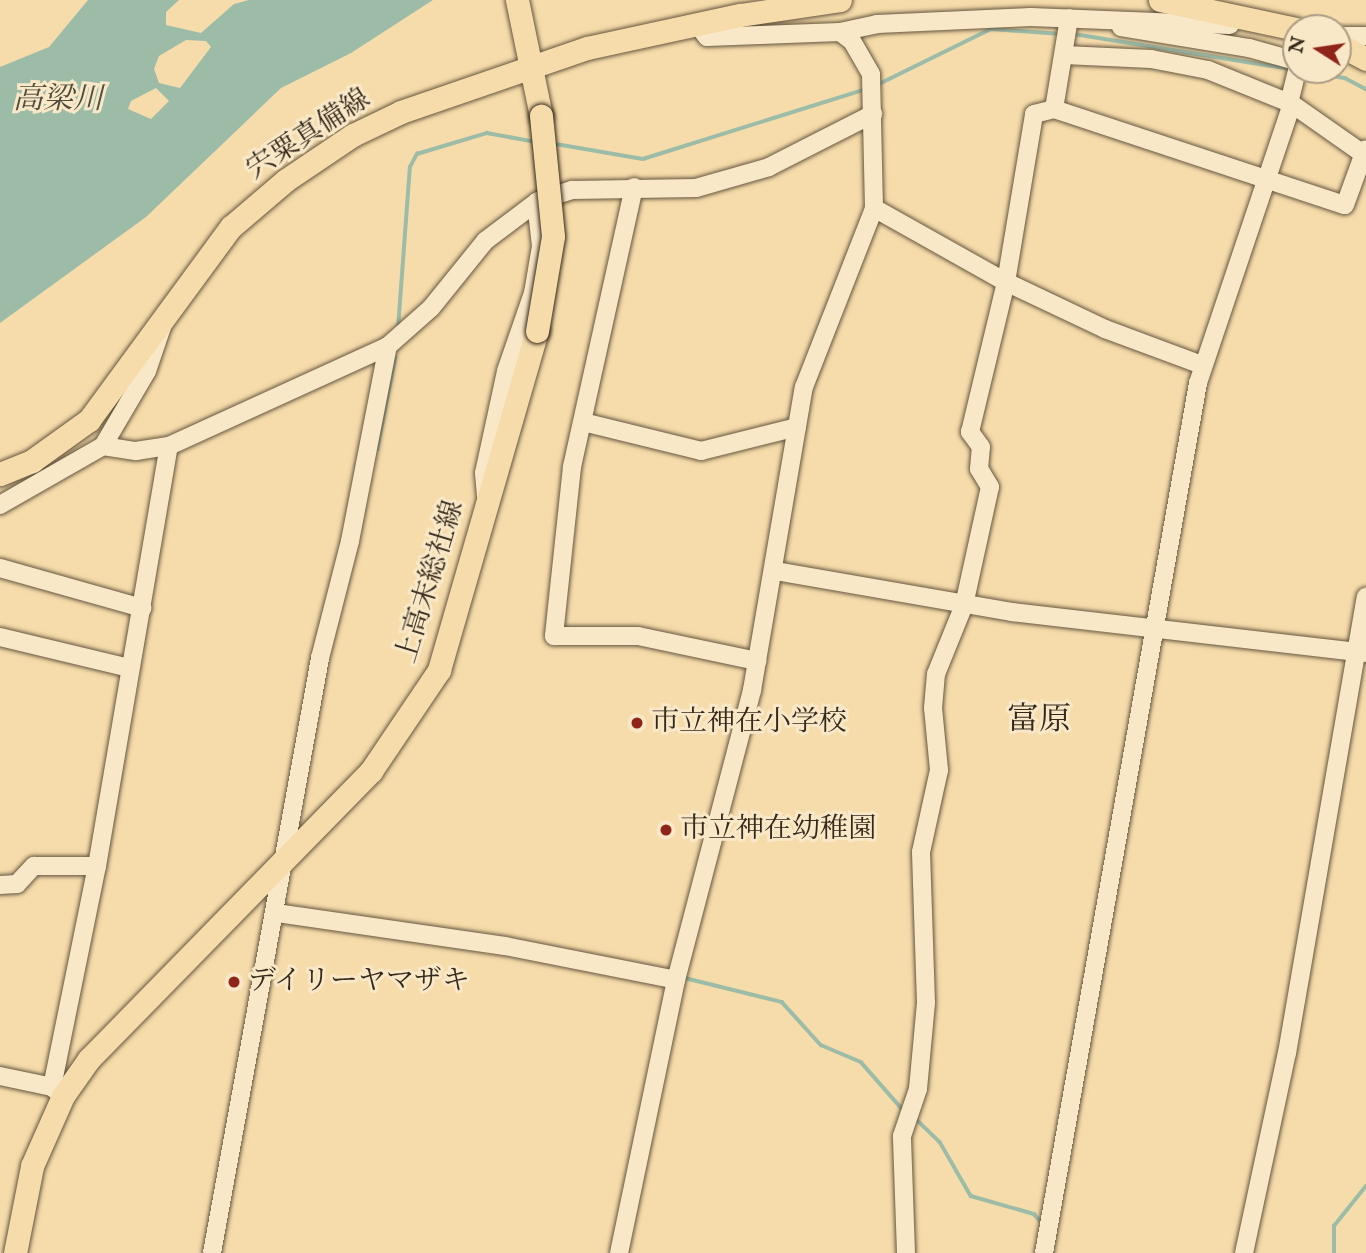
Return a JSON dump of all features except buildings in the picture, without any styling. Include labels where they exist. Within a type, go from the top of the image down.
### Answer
[{"type":"main road","name":"上高末総社線","points":[[15,1253],[32,1166],[57,1092],[105,1038],[372,771],[433,680],[537,331],[553,236],[541,116],[517,0]]},
{"type":"main road","name":"宍粟真備線","points":[[0,474],[32,461],[89,419],[163,324],[231,227],[286,180],[353,135],[528,58],[636,35],[840,0]]},
{"type":"main road","points":[[1160,0],[1282,25]]},
{"type":"street","points":[[1067,35],[1243,26],[1260,19]]},
{"type":"street","points":[[697,24],[707,37],[840,32],[929,20],[1067,35],[1249,48],[1282,62]]},
{"type":"street","points":[[619,1253],[676,980],[757,661],[775,571],[804,387],[874,208],[871,74],[864,56],[840,32]]},
{"type":"street","points":[[906,1253],[902,1136],[918,1089],[926,1003],[922,852],[939,769],[933,708],[936,674],[964,605],[990,487],[979,473],[981,447],[970,432],[1006,282],[1034,114],[1054,109],[1345,205],[1365,151],[1291,103],[1208,70],[1150,59],[1067,35]]},
{"type":"street","points":[[1054,109],[1067,35]]},
{"type":"street","points":[[1044,1253],[1158,628],[1202,365],[1226,287],[1270,182],[1294,84]]},
{"type":"street","points":[[103,446],[136,451],[169,446],[388,346],[431,308],[485,241],[536,202],[572,190],[696,188],[769,167],[873,114]]},
{"type":"street","points":[[634,187],[572,467],[554,636],[638,636],[757,661]]},
{"type":"street","points":[[488,498],[482,492],[484,473],[506,371],[533,293],[541,246],[536,202]]},
{"type":"street","points":[[874,208],[1006,282],[1105,329],[1202,365]]},
{"type":"street","points":[[0,505],[103,446],[146,371],[163,324]]},
{"type":"street","points":[[212,1253],[286,859],[320,659],[350,541],[388,346]]},
{"type":"street","points":[[583,422],[701,451],[797,427]]},
{"type":"street","points":[[0,1076],[57,1092],[169,446]]},
{"type":"street","points":[[0,568],[142,608]]},
{"type":"street","points":[[775,571],[964,605],[1360,652]]},
{"type":"street","points":[[1244,1253],[1287,1053],[1360,652],[1366,597]]},
{"type":"street","points":[[0,637],[129,668]]},
{"type":"street","points":[[0,885],[17,884],[34,866],[97,866]]},
{"type":"street","points":[[276,913],[505,946],[676,980]]},
{"type":"water","name":"高梁川","points":[[88,0],[179,0],[166,12],[166,25],[201,33],[234,4],[249,0],[433,0],[351,53],[281,88],[146,217],[0,323],[0,67],[49,47]],"holes":[[[186,40],[206,41],[211,47],[180,88],[159,83],[154,69],[159,56]],[[156,88],[169,101],[151,119],[128,109],[131,101]]]},
{"type":"waterway","points":[[877,85],[991,29],[1062,34]]},
{"type":"waterway","points":[[1074,34],[1282,68]]},
{"type":"waterway","points":[[1352,82],[1366,89]]},
{"type":"waterway","points":[[550,143],[643,159],[866,89]]},
{"type":"waterway","points":[[398,329],[410,167],[417,154],[487,133],[536,142]]},
{"type":"waterway","points":[[377,450],[395,358]]},
{"type":"waterway","points":[[685,978],[782,1002],[821,1045],[861,1062],[904,1111]]},
{"type":"waterway","points":[[915,1118],[940,1142],[971,1196],[1034,1214],[1043,1224]]},
{"type":"waterway","points":[[1334,1253],[1334,1226],[1366,1186]]},
{"type":"place","name":"市立神在小学校","points":[[637,723]]},
{"type":"place","name":"市立神在幼稚園","points":[[666,830]]},
{"type":"place","name":"デイリーヤマザキ","points":[[234,982]]},
{"type":"district","name":"富原","points":[[1039,721]]}]
